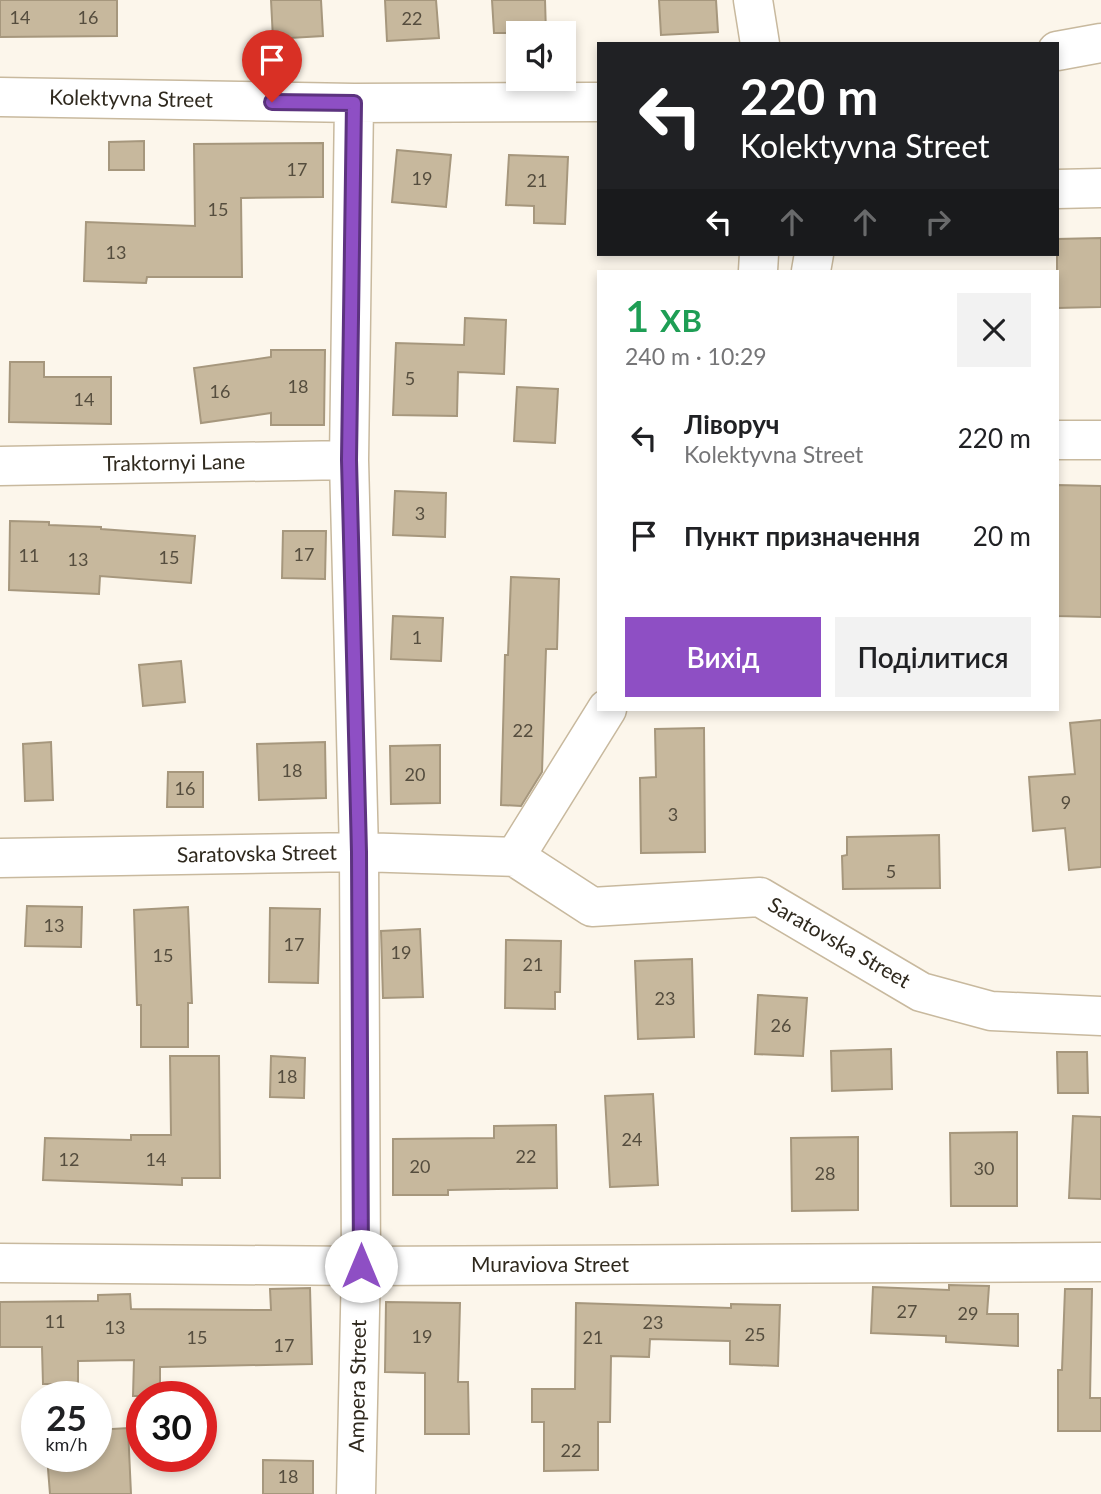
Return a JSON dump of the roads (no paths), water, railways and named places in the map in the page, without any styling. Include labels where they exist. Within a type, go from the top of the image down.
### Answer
[{"type":"street","points":[[753,0],[760,42]]},
{"type":"street","points":[[1059,51],[1101,43]]},
{"type":"street","name":"Kolektyvna Street","points":[[0,97],[354,103],[597,102]]},
{"type":"street","name":"Ampera Street","points":[[354,103],[349,460],[359,852],[361,1266],[356,1494]]},
{"type":"street","points":[[1059,189],[1101,188]]},
{"type":"street","points":[[1059,440],[1101,440]]},
{"type":"street","name":"Traktornyi Lane","points":[[0,466],[349,460]]},
{"type":"street","points":[[515,857],[606,711]]},
{"type":"street","name":"Saratovska Street","points":[[0,858],[359,852],[515,857],[592,907],[760,897],[921,992],[991,1011],[1101,1016]]},
{"type":"street","name":"Muraviova Street","points":[[0,1262],[361,1266],[1101,1262]]}]
